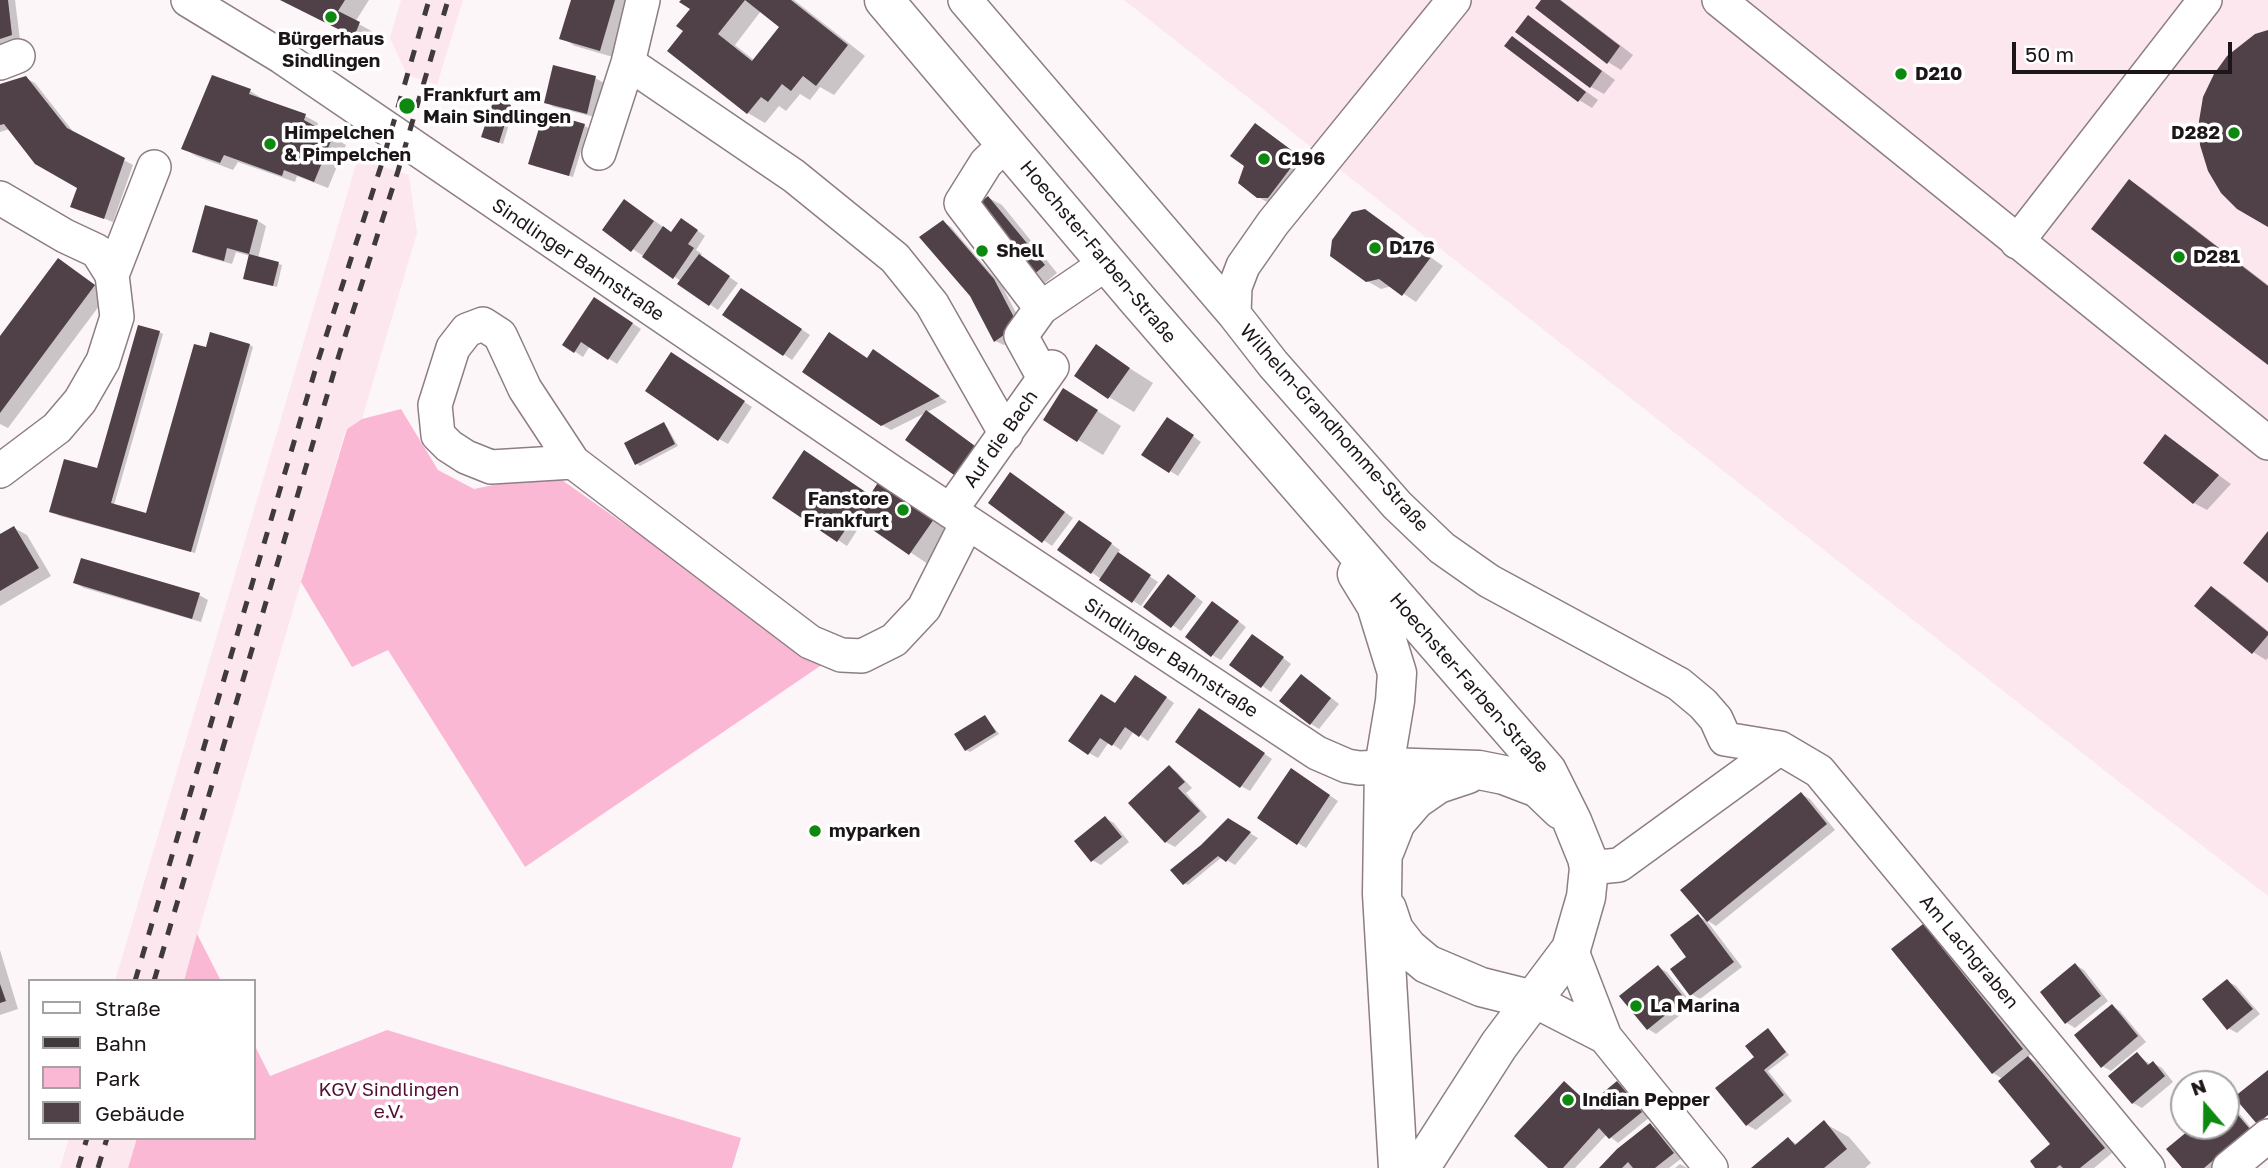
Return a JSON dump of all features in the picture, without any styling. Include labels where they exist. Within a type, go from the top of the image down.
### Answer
[{"type":"main road","name":"Hoechster-Farben-Straße","points":[[884,0],[1107,263],[1547,772],[1572,821],[1589,868],[1586,897],[1573,940],[1499,1045],[1420,1168]]},
{"type":"main road","name":"Hoechster-Farben-Straße","points":[[1314,503],[1376,605],[1397,673],[1384,767],[1382,876],[1398,1168]]},
{"type":"main road","points":[[1384,767],[1479,770],[1504,775],[1538,788],[1572,821]]},
{"type":"main road","points":[[1479,770],[1438,784],[1415,800],[1396,822],[1382,876],[1394,930],[1408,948],[1427,964],[1481,987],[1533,1000]]},
{"type":"main road","points":[[1467,979],[1488,980],[1521,975],[1545,962],[1573,940]]},
{"type":"street","name":"Sindlinger Bahnstraße","points":[[188,0],[282,57],[959,517],[1317,753],[1347,766],[1384,767]]},
{"type":"street","points":[[599,153],[628,63],[643,0]]},
{"type":"street","name":"Wilhelm-Grandhomme-Straße","points":[[965,0],[1234,314],[1273,364],[1388,495],[1442,548],[1489,580],[1679,684],[1716,719],[1725,739]]},
{"type":"street","points":[[1234,314],[1235,287],[1243,266],[1273,223],[1454,0]]},
{"type":"street","points":[[1719,0],[2268,443]]},
{"type":"street","points":[[2017,242],[2205,0]]},
{"type":"street","points":[[628,63],[794,176],[895,258],[932,304],[1006,434]]},
{"type":"street","points":[[1006,144],[986,163],[961,203],[1041,308],[1107,263]]},
{"type":"street","points":[[112,275],[154,167]]},
{"type":"street","points":[[0,198],[65,236],[97,251],[112,275],[117,317],[103,361],[80,401],[57,428],[0,471]]},
{"type":"street","name":"Auf die Bach","points":[[959,517],[1006,434],[1048,373],[1021,336],[1041,308]]},
{"type":"street","points":[[573,461],[491,467],[466,457],[438,435],[435,405],[453,348],[467,330],[483,324],[500,335],[525,389],[573,461],[810,642],[841,655],[862,656],[894,640],[924,608],[959,517]]},
{"type":"street","points":[[1682,820],[1718,780],[1725,739],[1780,748]]},
{"type":"street","points":[[1589,868],[1619,865],[1780,748]]},
{"type":"street","name":"Am Lachgraben","points":[[1780,748],[1819,771],[2148,1168]]},
{"type":"street","points":[[1573,940],[1605,1037],[1711,1168]]},
{"type":"street","points":[[1533,1000],[1605,1037]]},
{"type":"street","points":[[2229,1168],[2268,1136]]},
{"type":"shaded area","points":[[401,0],[463,0],[437,85],[407,75],[390,38]]},
{"type":"shaded area","points":[[1124,0],[2268,0],[2268,896],[2123,785]]},
{"type":"shaded area","points":[[357,161],[409,175],[417,233],[362,419],[346,429],[185,979],[116,979]]},
{"type":"shaded area","points":[[68,1140],[136,1140],[128,1168],[60,1168]]},
{"type":"green space","points":[[401,409],[438,470],[474,489],[552,473],[823,664],[525,867],[388,650],[352,667],[301,582],[347,429],[362,419]]},
{"type":"green space","points":[[197,934],[220,979],[185,979]]},
{"type":"green space","name":"KGV Sindlingen e.V.","points":[[387,1030],[741,1138],[732,1168],[128,1168],[136,1140],[256,1140],[256,1048],[270,1076]]},
{"type":"building","points":[[0,0],[8,0],[12,35],[0,39]]},
{"type":"building","name":"Bürgerhaus Sindlingen","points":[[280,0],[345,0],[338,11],[360,22],[354,37]]},
{"type":"building","points":[[571,0],[615,0],[600,51],[559,39]]},
{"type":"building","points":[[681,0],[745,0],[791,0],[848,45],[816,86],[803,76],[791,91],[782,84],[768,102],[761,97],[747,114],[667,51],[683,31],[676,26],[690,9],[679,2]],"holes":[[[745,0],[779,27],[752,61],[718,34]]]},
{"type":"building","points":[[1541,0],[1560,0],[1620,46],[1607,64],[1535,8]]},
{"type":"building","points":[[1528,15],[1602,71],[1590,88],[1515,32]]},
{"type":"building","name":"D282","points":[[2268,30],[2268,227],[2237,209],[2221,193],[2208,171],[2200,145],[2199,121],[2203,97],[2214,74],[2227,56],[2255,34]]},
{"type":"building","points":[[1512,36],[1586,92],[1578,102],[1504,46]]},
{"type":"building","points":[[553,65],[596,76],[587,114],[544,103]]},
{"type":"building","points":[[212,75],[251,89],[249,94],[306,114],[304,120],[333,136],[314,182],[284,170],[282,176],[224,155],[220,163],[181,149]]},
{"type":"building","points":[[26,76],[67,128],[125,158],[104,219],[70,207],[77,188],[35,164],[4,124],[0,125],[0,84]]},
{"type":"building","points":[[494,99],[511,105],[499,143],[481,137]]},
{"type":"building","points":[[544,112],[585,124],[569,176],[528,164]]},
{"type":"building","name":"C196","points":[[1255,123],[1294,152],[1296,161],[1268,198],[1257,198],[1238,183],[1244,166],[1230,156]]},
{"type":"building","name":"D281","points":[[2129,179],[2268,286],[2268,365],[2091,229]]},
{"type":"building","points":[[988,196],[1045,265],[1012,293],[955,224]]},
{"type":"building","points":[[624,199],[654,221],[631,252],[602,230]]},
{"type":"building","points":[[205,205],[258,220],[249,254],[227,248],[224,261],[192,252]]},
{"type":"building","name":"D176","points":[[1365,209],[1431,257],[1402,296],[1379,279],[1366,282],[1330,256],[1332,240],[1352,212]]},
{"type":"building","points":[[681,218],[698,230],[688,244],[694,248],[673,279],[642,257],[663,226],[671,232]]},
{"type":"building","points":[[943,220],[994,279],[1018,325],[994,342],[970,296],[919,237]]},
{"type":"building","points":[[249,254],[279,262],[273,286],[243,279]]},
{"type":"building","points":[[699,254],[730,276],[709,306],[677,284]]},
{"type":"building","points":[[58,258],[95,285],[0,413],[0,336]]},
{"type":"building","points":[[741,288],[802,329],[783,356],[722,315]]},
{"type":"building","points":[[594,297],[633,323],[608,360],[581,342],[574,353],[562,345]]},
{"type":"building","points":[[138,325],[160,331],[111,503],[146,513],[194,344],[206,347],[210,332],[250,344],[191,552],[49,512],[64,459],[97,468]]},
{"type":"building","points":[[829,332],[867,358],[873,349],[940,396],[881,426],[802,372]]},
{"type":"building","points":[[1096,344],[1130,368],[1108,399],[1074,376]]},
{"type":"building","points":[[671,352],[745,401],[718,441],[645,391]]},
{"type":"building","points":[[1063,388],[1098,410],[1077,442],[1043,420]]},
{"type":"building","points":[[926,410],[975,446],[954,475],[905,440]]},
{"type":"building","points":[[1167,417],[1194,435],[1169,473],[1141,455]]},
{"type":"building","points":[[664,422],[675,444],[635,465],[624,443]]},
{"type":"building","points":[[2165,434],[2219,475],[2193,504],[2143,463]]},
{"type":"building","points":[[804,450],[870,495],[879,481],[934,519],[909,555],[854,517],[837,542],[772,498]]},
{"type":"building","points":[[1010,472],[1065,512],[1042,543],[988,503]]},
{"type":"building","points":[[1079,520],[1112,543],[1091,574],[1057,550]]},
{"type":"building","points":[[14,526],[39,568],[0,591],[0,534]]},
{"type":"building","points":[[2268,531],[2268,583],[2243,563]]},
{"type":"building","points":[[1118,552],[1151,575],[1132,603],[1099,580]]},
{"type":"building","points":[[81,558],[200,593],[192,619],[73,583]]},
{"type":"building","points":[[1168,574],[1196,596],[1171,628],[1143,607]]},
{"type":"building","points":[[2211,586],[2268,632],[2252,654],[2194,606]]},
{"type":"building","points":[[1212,601],[1239,621],[1211,657],[1185,637]]},
{"type":"building","points":[[1252,634],[1284,657],[1261,688],[1229,665]]},
{"type":"building","points":[[1301,674],[1331,698],[1310,725],[1279,701]]},
{"type":"building","points":[[1135,675],[1167,697],[1139,737],[1125,727],[1112,746],[1100,738],[1088,755],[1068,741],[1101,694],[1115,703]]},
{"type":"building","points":[[1199,708],[1265,753],[1240,788],[1175,742]]},
{"type":"building","points":[[985,715],[996,732],[965,751],[954,734]]},
{"type":"building","points":[[1169,765],[1185,782],[1178,788],[1200,811],[1165,843],[1128,803]]},
{"type":"building","points":[[1291,768],[1330,795],[1297,845],[1257,818]]},
{"type":"building","points":[[1801,792],[1827,824],[1707,922],[1680,890]]},
{"type":"building","points":[[1105,816],[1122,837],[1091,862],[1074,841]]},
{"type":"building","points":[[1228,818],[1251,832],[1226,862],[1218,856],[1183,885],[1170,870]]},
{"type":"building","points":[[1698,914],[1734,962],[1690,996],[1670,969],[1686,957],[1670,935]]},
{"type":"building","points":[[1923,924],[2023,1049],[1992,1074],[1891,949]]},
{"type":"building","points":[[2075,963],[2101,996],[2065,1024],[2040,992]]},
{"type":"building","points":[[1658,965],[1685,999],[1647,1030],[1619,996]]},
{"type":"building","points":[[2227,979],[2253,1009],[2227,1030],[2202,999]]},
{"type":"building","points":[[0,984],[6,1001],[0,1003]]},
{"type":"building","points":[[2112,1004],[2138,1036],[2101,1068],[2074,1035]]},
{"type":"building","points":[[1768,1028],[1786,1052],[1764,1070],[1784,1095],[1746,1126],[1715,1088],[1754,1057],[1745,1046]]},
{"type":"building","points":[[2137,1052],[2148,1065],[2153,1061],[2165,1076],[2132,1104],[2108,1076]]},
{"type":"building","points":[[2028,1056],[2105,1148],[2080,1168],[2063,1168],[2060,1165],[2056,1168],[2035,1168],[2030,1161],[2050,1144],[1998,1081]]},
{"type":"building","points":[[2268,1070],[2268,1115],[2257,1124],[2240,1104],[2240,1092]]},
{"type":"building","points":[[1564,1081],[1589,1104],[1617,1081],[1642,1112],[1609,1139],[1599,1128],[1563,1168],[1548,1168],[1514,1136]]},
{"type":"building","points":[[2240,1117],[2250,1129],[2240,1137]]},
{"type":"building","points":[[1824,1120],[1847,1149],[1824,1168],[1751,1168],[1788,1137],[1795,1145]]},
{"type":"building","points":[[1650,1123],[1674,1153],[1655,1168],[1633,1168],[1628,1162],[1622,1168],[1599,1168],[1617,1149]]},
{"type":"building","points":[[2177,1140],[2237,1140],[2204,1168],[2182,1168],[2166,1149]]},
{"type":"railway","points":[[136,979],[317,364],[381,166],[429,0]]},
{"type":"railway","points":[[155,979],[339,355],[398,171],[448,0]]},
{"type":"railway","points":[[78,1168],[86,1140]]},
{"type":"railway","points":[[98,1168],[106,1140]]},
{"type":"place","name":"Bürgerhaus Sindlingen","points":[[331,17]]},
{"type":"place","name":"D210","points":[[1901,74]]},
{"type":"place","name":"Frankfurt am Main Sindlingen","points":[[407,106]]},
{"type":"place","name":"D282","points":[[2234,133]]},
{"type":"place","name":"Himpelchen & Pimpelchen","points":[[270,144]]},
{"type":"place","name":"C196","points":[[1264,159]]},
{"type":"place","name":"D176","points":[[1375,248]]},
{"type":"place","name":"Shell","points":[[982,251]]},
{"type":"place","name":"D281","points":[[2179,257]]},
{"type":"place","name":"Fanstore Frankfurt","points":[[903,510]]},
{"type":"place","name":"myparken","points":[[815,831]]},
{"type":"place","name":"La Marina","points":[[1636,1006]]},
{"type":"place","name":"Indian Pepper","points":[[1568,1100]]}]
